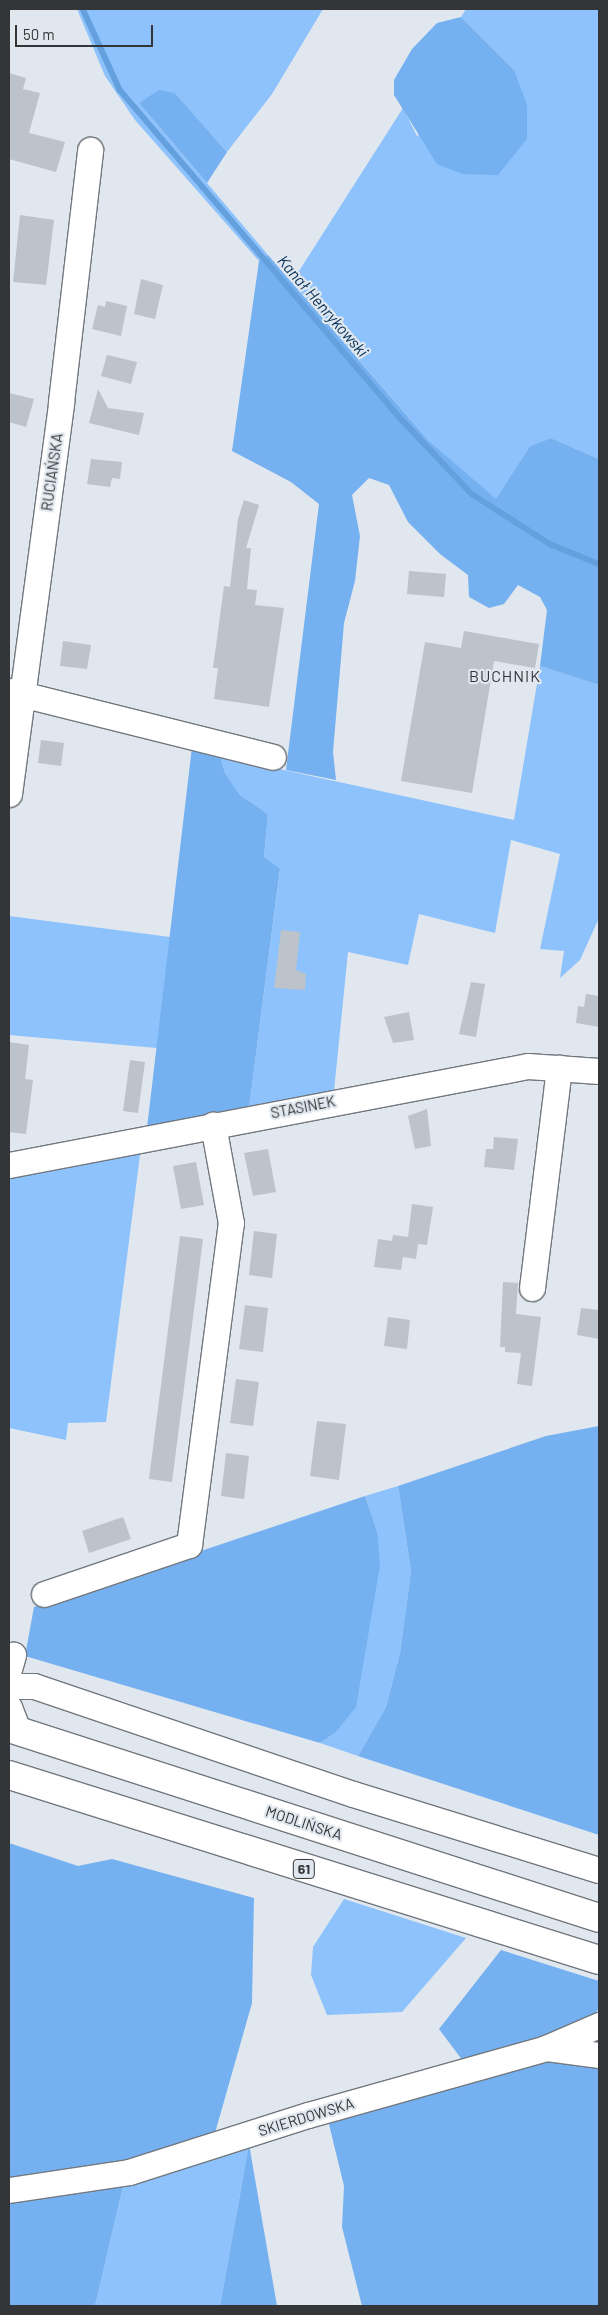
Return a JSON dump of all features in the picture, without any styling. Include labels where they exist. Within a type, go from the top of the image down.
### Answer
[{"type":"main road","name":"MODLIŃSKA","points":[[12,1722],[599,1918]]},
{"type":"main road","name":"61","points":[[9,1775],[599,1960]]},
{"type":"street","name":"RUCIAŃSKA","points":[[9,794],[15,692],[61,402],[90,150]]},
{"type":"street","points":[[15,692],[273,757]]},
{"type":"street","name":"STASINEK","points":[[9,1165],[528,1066],[599,1071]]},
{"type":"street","points":[[532,1288],[559,1068]]},
{"type":"street","points":[[44,1594],[189,1545],[231,1223],[213,1125]]},
{"type":"street","points":[[9,1686],[34,1686],[353,1794],[599,1870]]},
{"type":"street","name":"SKIERDOWSKA","points":[[9,2190],[129,2172],[308,2115],[546,2048],[599,2024]]},
{"type":"street","points":[[546,2048],[599,2056]]},
{"type":"shaded area","points":[[77,9],[323,9],[272,94],[227,152],[175,93],[139,103],[268,255],[259,261],[135,120],[105,76]]},
{"type":"shaded area","points":[[466,9],[599,9],[599,459],[551,438],[530,446],[496,500],[428,440],[292,282],[403,108],[417,136],[514,70],[461,17]]},
{"type":"shaded area","points":[[461,17],[514,70],[527,105],[527,139],[498,175],[463,174],[437,164],[394,95],[394,80],[412,49],[437,23]]},
{"type":"shaded area","points":[[159,90],[175,93],[227,152],[207,183],[139,103]]},
{"type":"shaded area","points":[[268,255],[428,440],[496,499],[530,446],[551,438],[599,459],[599,685],[540,666],[547,610],[540,597],[518,585],[504,604],[489,608],[469,597],[468,575],[440,554],[408,522],[389,485],[369,478],[352,495],[360,536],[355,581],[344,623],[333,752],[336,780],[286,770],[319,504],[291,482],[232,451],[259,261]]},
{"type":"shaded area","points":[[540,666],[599,685],[599,918],[580,960],[560,978],[564,951],[540,949],[560,854],[511,840],[495,933],[419,914],[408,965],[348,952],[334,1091],[249,1108],[280,870],[264,857],[268,814],[240,795],[225,773],[220,756],[514,820]]},
{"type":"shaded area","points":[[192,747],[220,756],[225,773],[240,795],[268,814],[264,857],[280,869],[249,1108],[147,1128]]},
{"type":"shaded area","points":[[9,916],[170,937],[157,1048],[9,1035]]},
{"type":"shaded area","points":[[141,1147],[106,1422],[68,1423],[66,1440],[9,1428],[9,1171]]},
{"type":"shaded area","points":[[599,1426],[599,1835],[358,1756],[386,1707],[400,1653],[411,1571],[398,1486],[546,1436]]},
{"type":"shaded area","points":[[398,1486],[411,1571],[400,1653],[386,1707],[358,1756],[320,1743],[335,1733],[377,1531],[365,1496]]},
{"type":"shaded area","points":[[365,1496],[377,1531],[380,1565],[356,1707],[335,1733],[320,1743],[25,1656],[34,1607]]},
{"type":"shaded area","points":[[9,1843],[78,1866],[112,1859],[254,1898],[252,2003],[215,2133],[126,2167],[9,2183]]},
{"type":"shaded area","points":[[344,1899],[466,1938],[402,2012],[327,2015],[311,1975],[313,1947]]},
{"type":"shaded area","points":[[501,1950],[599,1981],[599,2009],[588,2020],[466,2065],[439,2029]]},
{"type":"shaded area","points":[[599,2031],[598,2306],[362,2306],[342,2227],[344,2186],[327,2116]]},
{"type":"shaded area","points":[[249,2144],[220,2306],[95,2306],[125,2178]]},
{"type":"shaded area","points":[[249,2144],[277,2306],[220,2306]]},
{"type":"shaded area","points":[[125,2178],[95,2306],[9,2306],[9,2194]]},
{"type":"building","points":[[9,73],[26,78],[23,89],[40,93],[29,133],[65,142],[56,172],[9,159]]},
{"type":"building","points":[[20,215],[54,220],[46,285],[13,282]]},
{"type":"building","points":[[141,279],[163,285],[155,319],[134,314]]},
{"type":"building","points":[[106,301],[127,306],[121,336],[92,329],[98,305],[105,307]]},
{"type":"building","points":[[107,355],[137,362],[131,384],[101,376]]},
{"type":"building","points":[[98,389],[108,408],[144,413],[139,435],[89,423]]},
{"type":"building","points":[[9,393],[34,399],[26,427],[9,422]]},
{"type":"building","points":[[91,459],[122,462],[120,479],[112,478],[110,487],[87,484]]},
{"type":"building","points":[[244,500],[259,505],[246,548],[251,548],[247,589],[257,590],[255,605],[284,608],[269,707],[214,699],[218,668],[213,668],[224,586],[230,587],[238,519]]},
{"type":"building","points":[[409,571],[446,574],[444,597],[407,594]]},
{"type":"building","points":[[464,631],[539,644],[535,668],[494,661],[472,793],[401,781],[425,642],[461,648]]},
{"type":"building","points":[[63,641],[91,645],[87,669],[60,666]]},
{"type":"building","points":[[41,740],[64,743],[61,766],[38,763]]},
{"type":"building","points":[[281,930],[300,932],[296,970],[306,974],[305,990],[274,988]]},
{"type":"building","points":[[471,982],[485,984],[476,1037],[459,1034]]},
{"type":"building","points":[[586,994],[599,996],[599,1027],[576,1023],[578,1006],[584,1007]]},
{"type":"building","points":[[409,1012],[414,1040],[393,1043],[384,1017]]},
{"type":"building","points":[[9,1042],[29,1045],[25,1079],[33,1080],[26,1134],[9,1132]]},
{"type":"building","points":[[130,1060],[145,1062],[138,1113],[123,1111]]},
{"type":"building","points":[[427,1109],[431,1146],[415,1149],[408,1116]]},
{"type":"building","points":[[494,1137],[518,1139],[514,1170],[484,1167],[486,1149],[493,1149]]},
{"type":"building","points":[[268,1149],[276,1192],[253,1196],[244,1153]]},
{"type":"building","points":[[196,1162],[204,1205],[181,1209],[173,1166]]},
{"type":"building","points":[[412,1204],[433,1207],[427,1245],[418,1244],[416,1259],[403,1257],[401,1270],[374,1267],[378,1239],[392,1241],[393,1235],[408,1237]]},
{"type":"building","points":[[254,1231],[277,1234],[272,1278],[249,1275]]},
{"type":"building","points":[[180,1236],[203,1239],[172,1482],[149,1479]]},
{"type":"building","points":[[503,1282],[518,1283],[516,1314],[541,1317],[532,1386],[517,1384],[521,1353],[505,1352],[505,1347],[500,1347]]},
{"type":"building","points":[[245,1305],[268,1308],[263,1352],[239,1349]]},
{"type":"building","points":[[581,1308],[599,1310],[599,1339],[577,1335]]},
{"type":"building","points":[[388,1317],[410,1320],[407,1349],[384,1346]]},
{"type":"building","points":[[236,1379],[259,1382],[253,1426],[230,1423]]},
{"type":"building","points":[[317,1421],[346,1424],[339,1480],[310,1476]]},
{"type":"building","points":[[226,1453],[249,1456],[244,1499],[221,1496]]},
{"type":"building","points":[[123,1517],[131,1539],[89,1553],[82,1531]]},
{"type":"waterway","name":"Kanał Henrykowski","points":[[83,9],[120,90],[403,421],[472,494],[550,544],[599,564]]},
{"type":"district","name":"BUCHNIK","points":[[505,676]]}]
